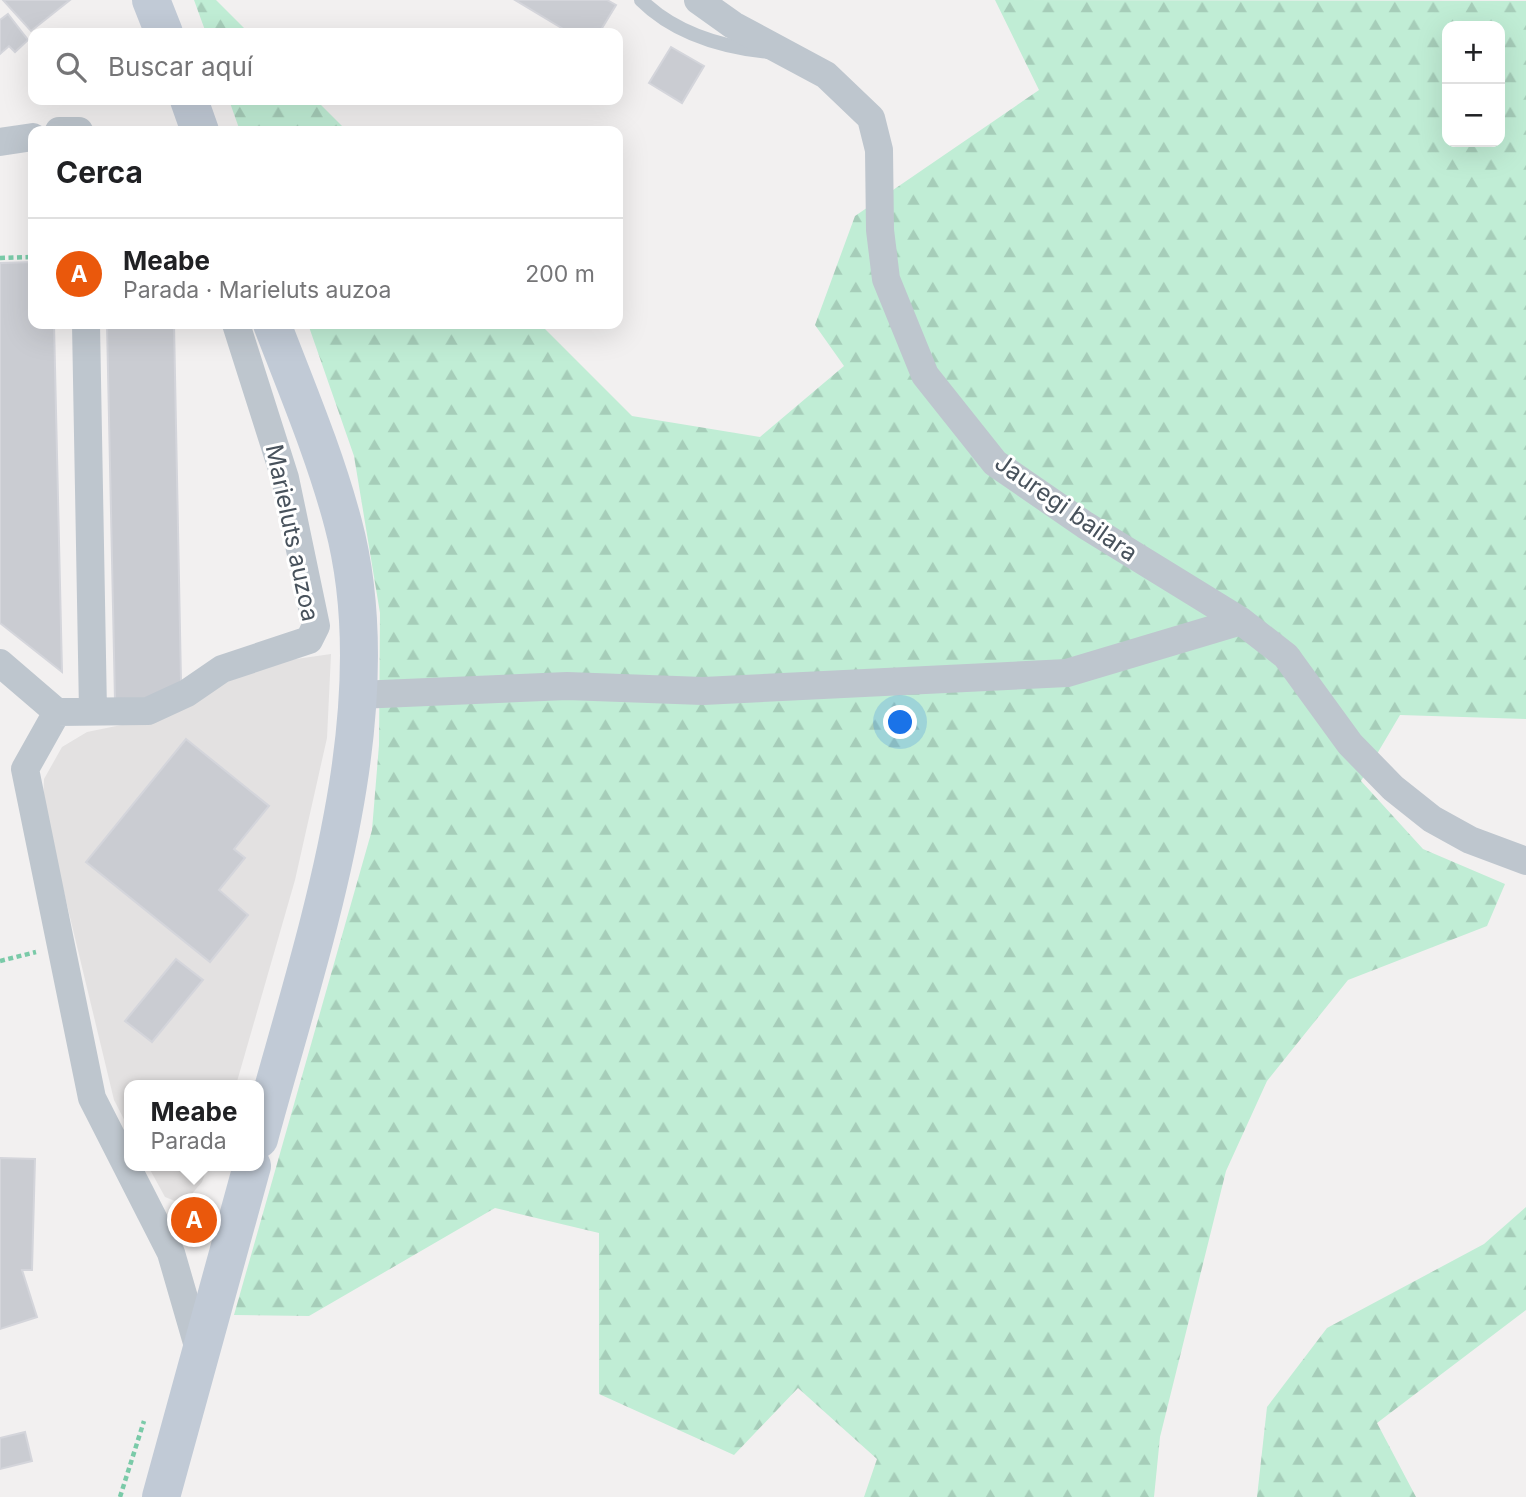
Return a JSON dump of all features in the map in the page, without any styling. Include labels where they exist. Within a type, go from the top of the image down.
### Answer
[{"type":"main road","points":[[151,0],[162,28]]},
{"type":"main road","points":[[190,105],[198,126]]},
{"type":"main road","points":[[264,1120],[320,913],[341,818],[358,695],[354,589],[343,524],[274,329]]},
{"type":"main road","points":[[161,1497],[251,1171]]},
{"type":"street","name":"Jauregi bailara","points":[[698,0],[733,25],[826,75],[871,118],[879,150],[880,230],[886,279],[925,374],[995,463],[1085,525],[1241,621],[1286,656],[1350,744],[1393,788],[1432,819],[1470,840],[1526,861]]},
{"type":"street","points":[[0,142],[28,137]]},
{"type":"street","points":[[86,329],[93,711]]},
{"type":"street","name":"Marieluts auzoa","points":[[57,712],[148,711],[187,693],[222,669],[309,640],[316,626],[285,478],[238,329]]},
{"type":"street","points":[[358,695],[567,686],[703,691],[1067,673],[1241,621]]},
{"type":"street","points":[[0,663],[57,712],[25,769],[92,1098],[124,1161]]},
{"type":"street","points":[[129,1171],[171,1254],[187,1302],[200,1355]]},
{"type":"lane","points":[[642,0],[684,30],[712,43],[793,55]]},
{"type":"path","points":[[0,258],[28,257]]},
{"type":"path","points":[[0,961],[61,946]]},
{"type":"shaded area","points":[[331,654],[327,738],[295,880],[237,1080],[124,1080],[124,1119],[114,1100],[43,805],[44,779],[62,747],[87,732],[136,722],[261,664]]},
{"type":"shaded area","points":[[151,1171],[206,1171],[202,1182],[190,1196],[175,1201],[165,1197]]},
{"type":"green space","points":[[194,0],[216,0],[244,28],[204,28]]},
{"type":"green space","points":[[995,0],[1526,1],[1526,719],[1400,715],[1361,781],[1423,849],[1505,884],[1487,926],[1348,980],[1267,1081],[1226,1171],[1160,1437],[1154,1497],[864,1497],[877,1459],[798,1388],[734,1455],[599,1394],[599,1233],[495,1208],[309,1316],[234,1315],[372,830],[379,745],[380,613],[354,456],[310,329],[545,329],[632,416],[760,437],[844,366],[815,325],[855,216],[1039,90]]},
{"type":"green space","points":[[231,105],[321,105],[342,126],[238,126]]},
{"type":"green space","points":[[1526,1207],[1526,1310],[1377,1423],[1416,1497],[1257,1497],[1267,1407],[1327,1328],[1484,1244]]},
{"type":"building","points":[[3,0],[70,0],[35,28],[28,28]]},
{"type":"building","points":[[515,0],[607,0],[616,5],[602,28],[562,28]]},
{"type":"building","points":[[8,14],[28,40],[15,52],[9,46],[0,54],[0,20]]},
{"type":"building","points":[[671,47],[704,66],[682,103],[649,83]]},
{"type":"building","points":[[28,262],[28,329],[54,329],[62,672],[0,623],[0,263]]},
{"type":"building","points":[[107,329],[174,329],[181,682],[148,700],[115,701]]},
{"type":"building","points":[[186,739],[269,806],[234,849],[245,858],[219,890],[248,915],[210,962],[86,862]]},
{"type":"building","points":[[176,959],[203,980],[152,1042],[125,1021]]},
{"type":"building","points":[[0,1158],[35,1159],[32,1270],[22,1270],[37,1317],[0,1329]]},
{"type":"building","points":[[25,1432],[32,1461],[0,1469],[0,1438]]},
{"type":"place","name":"Meabe","points":[[194,1220]]}]
